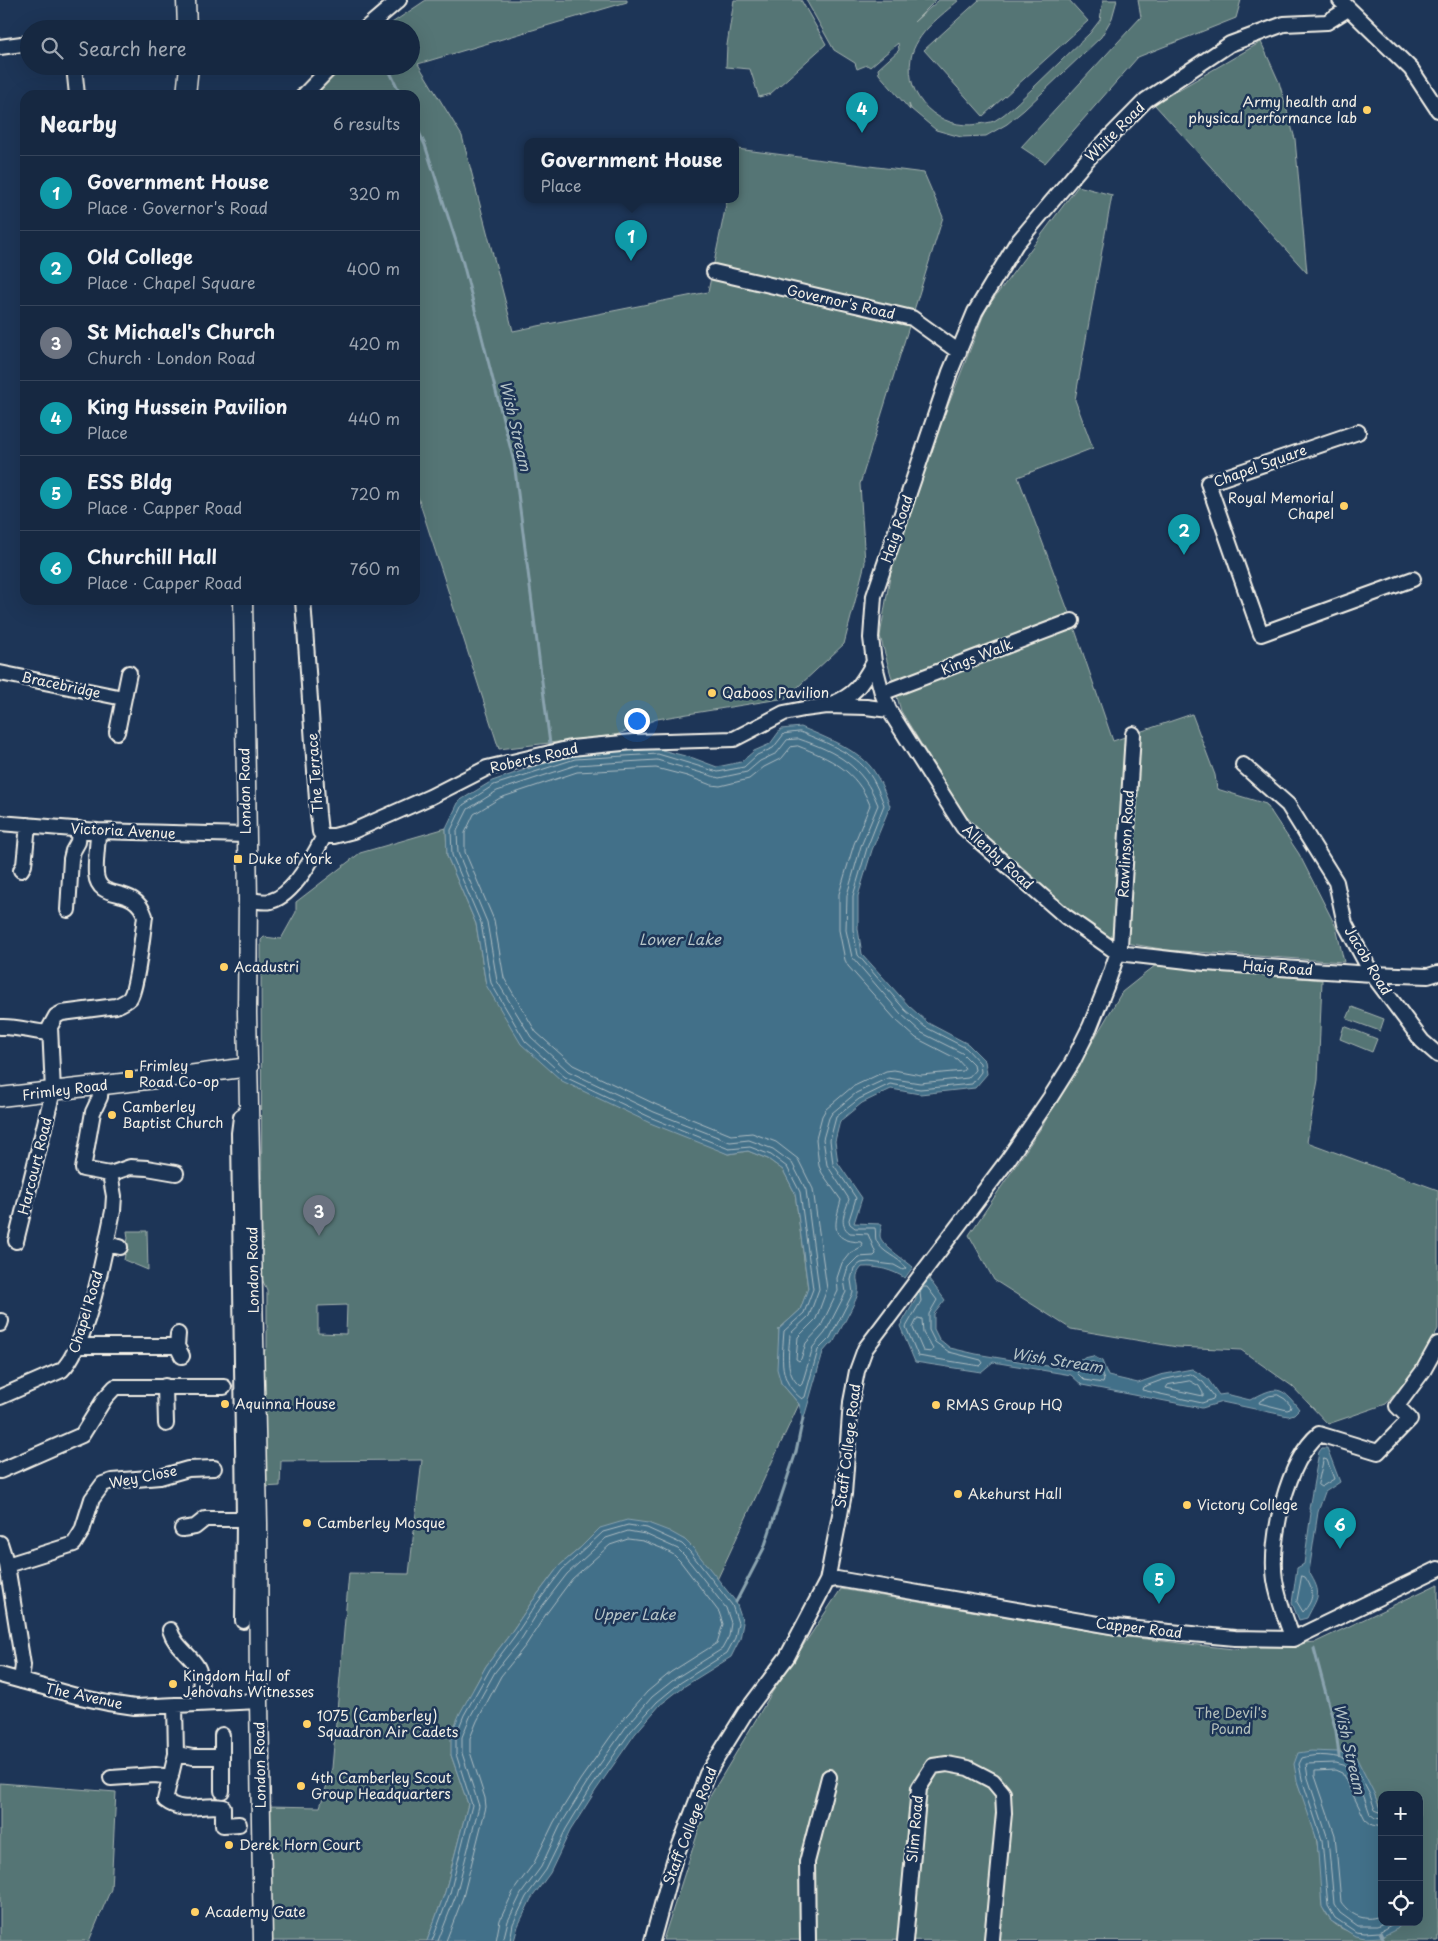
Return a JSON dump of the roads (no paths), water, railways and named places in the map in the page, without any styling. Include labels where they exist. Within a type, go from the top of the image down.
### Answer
[{"type":"main road","points":[[186,0],[187,20]]},
{"type":"main road","points":[[187,90],[188,75]]},
{"type":"main road","points":[[192,75],[196,90]]},
{"type":"main road","name":"London Road","points":[[243,605],[248,900],[247,1013],[250,1111],[248,1524],[259,1701],[263,1941]]},
{"type":"main road","name":"Frimley Road","points":[[0,1097],[248,1067]]},
{"type":"street","points":[[376,20],[399,0]]},
{"type":"street","points":[[1344,4],[1411,69],[1438,110]]},
{"type":"street","name":"White Road","points":[[958,352],[975,312],[1016,244],[1086,160],[1146,100],[1230,44],[1284,24],[1328,22],[1344,4]]},
{"type":"street","points":[[0,47],[20,44]]},
{"type":"street","points":[[75,75],[76,90]]},
{"type":"street","points":[[309,90],[323,75]]},
{"type":"street","name":"Governor's Road","points":[[714,272],[912,318],[958,352]]},
{"type":"street","name":"Haig Road","points":[[890,710],[882,693],[874,662],[872,638],[874,596],[958,352]]},
{"type":"street","name":"Chapel Square","points":[[1358,432],[1208,483],[1261,634],[1414,579]]},
{"type":"street","name":"The Terrace","points":[[303,605],[318,814],[320,832],[324,836]]},
{"type":"street","name":"Kings Walk","points":[[882,693],[1072,621]]},
{"type":"street","points":[[827,706],[847,699],[861,686],[874,662]]},
{"type":"street","name":"Bracebridge","points":[[0,672],[123,698]]},
{"type":"street","points":[[117,732],[129,673]]},
{"type":"street","points":[[827,706],[866,706],[890,710]]},
{"type":"street","name":"Roberts Road","points":[[324,836],[334,836],[352,831],[430,797],[487,768],[571,748],[642,741],[716,741],[734,739],[784,713],[827,706]]},
{"type":"street","name":"Allenby Road","points":[[890,710],[963,827],[1065,916],[1118,953]]},
{"type":"street","name":"Rawlinson Road","points":[[1118,953],[1120,946],[1133,734]]},
{"type":"street","name":"Jacob Road","points":[[1243,765],[1288,805],[1336,882],[1345,924],[1372,974],[1422,1041],[1438,1055]]},
{"type":"street","name":"Victoria Avenue","points":[[0,823],[98,831],[246,835]]},
{"type":"street","points":[[21,870],[24,865],[28,825]]},
{"type":"street","points":[[68,910],[71,859],[78,842],[79,829]]},
{"type":"street","points":[[0,1027],[18,1027],[49,1033],[56,1016],[72,1011],[116,1006],[129,998],[134,987],[145,916],[142,906],[137,900],[104,890],[98,882],[96,874],[98,831]]},
{"type":"street","points":[[248,900],[270,902],[283,896],[294,885],[324,836]]},
{"type":"street","name":"Haig Road","points":[[1118,953],[1205,963],[1372,974],[1428,976],[1438,973]]},
{"type":"street","name":"Staff College Road","points":[[652,1941],[674,1860],[706,1774],[745,1713],[787,1657],[827,1580],[844,1494],[851,1402],[857,1370],[865,1349],[1007,1161],[1050,1098],[1072,1063],[1090,1027],[1118,953]]},
{"type":"street","name":"Harcourt Road","points":[[16,1241],[53,1091],[49,1033]]},
{"type":"street","points":[[101,1085],[100,1097],[93,1112],[83,1169],[110,1174],[130,1167],[176,1173]]},
{"type":"street","name":"Chapel Road","points":[[0,1396],[62,1370],[70,1362],[78,1346],[113,1245],[115,1203],[110,1174]]},
{"type":"street","points":[[1293,1639],[1276,1589],[1274,1566],[1279,1520],[1285,1492],[1295,1466],[1306,1447],[1319,1434],[1378,1452],[1410,1419],[1396,1406],[1423,1371],[1438,1344]]},
{"type":"street","points":[[78,1346],[179,1345]]},
{"type":"street","points":[[165,1386],[166,1424]]},
{"type":"street","points":[[0,1471],[82,1435],[105,1398],[115,1387],[224,1387]]},
{"type":"street","name":"Wey Close","points":[[6,1565],[74,1544],[82,1531],[92,1499],[103,1484],[112,1481],[160,1476],[188,1469],[207,1468],[201,1454]]},
{"type":"street","points":[[182,1529],[195,1526],[205,1519],[248,1524],[243,1620]]},
{"type":"street","points":[[0,1543],[6,1565],[23,1665],[21,1681]]},
{"type":"street","name":"Capper Road","points":[[827,1580],[837,1579],[1116,1627],[1235,1638],[1293,1639],[1438,1569]]},
{"type":"street","points":[[170,1630],[172,1638],[197,1666],[201,1704]]},
{"type":"street","name":"The Avenue","points":[[0,1675],[108,1704],[135,1706],[259,1701]]},
{"type":"street","points":[[175,1705],[176,1754],[165,1800],[172,1806],[188,1809],[214,1805],[223,1807],[223,1825],[239,1824]]},
{"type":"street","points":[[222,1735],[222,1791]]},
{"type":"street","points":[[176,1754],[194,1757],[222,1757]]},
{"type":"street","name":"Slim Road","points":[[905,1941],[919,1788],[932,1766],[947,1764],[968,1768],[993,1781],[1003,1794],[1004,1813],[992,1939]]},
{"type":"street","points":[[110,1778],[137,1778],[155,1775],[171,1777]]},
{"type":"street","points":[[808,1941],[807,1862],[829,1777]]},
{"type":"water","name":"Lower Lake","points":[[801,727],[841,745],[863,759],[876,774],[890,806],[872,850],[858,896],[858,929],[862,954],[909,1006],[928,1023],[968,1044],[985,1061],[987,1074],[975,1088],[920,1094],[891,1089],[862,1103],[840,1121],[835,1141],[838,1163],[862,1198],[854,1223],[882,1224],[881,1240],[913,1267],[905,1278],[879,1268],[862,1267],[859,1271],[857,1274],[857,1297],[833,1343],[823,1352],[803,1421],[799,1404],[781,1383],[777,1369],[779,1329],[800,1310],[808,1288],[795,1193],[783,1170],[768,1159],[748,1151],[728,1154],[650,1123],[562,1081],[521,1044],[486,985],[476,924],[447,856],[446,828],[459,801],[492,781],[574,753],[658,749],[693,758],[717,767],[741,762],[754,751],[770,744],[781,729]]},
{"type":"water","points":[[926,1275],[945,1300],[934,1314],[934,1329],[939,1339],[950,1348],[1072,1370],[1080,1359],[1093,1356],[1102,1361],[1108,1376],[1138,1383],[1160,1375],[1192,1369],[1207,1378],[1219,1395],[1226,1394],[1250,1400],[1266,1392],[1277,1390],[1293,1401],[1299,1409],[1294,1414],[1288,1416],[1222,1402],[1202,1408],[1082,1385],[1071,1375],[993,1362],[981,1372],[915,1362],[900,1326],[916,1299],[914,1292]]},
{"type":"water","points":[[1322,1448],[1327,1448],[1340,1482],[1325,1492],[1318,1512],[1309,1572],[1316,1586],[1317,1595],[1307,1618],[1299,1620],[1292,1603],[1297,1568],[1304,1564],[1311,1513],[1309,1509],[1319,1452]]},
{"type":"water","name":"Upper Lake","points":[[627,1520],[648,1523],[669,1531],[685,1540],[694,1549],[736,1602],[743,1623],[740,1639],[731,1657],[683,1687],[660,1705],[635,1734],[570,1831],[550,1873],[531,1899],[518,1926],[514,1941],[427,1941],[445,1892],[468,1804],[451,1755],[451,1734],[460,1713],[486,1666],[559,1566],[600,1528]]},
{"type":"water","points":[[1311,1751],[1338,1752],[1356,1757],[1378,1804],[1378,1926],[1400,1926],[1397,1929],[1381,1937],[1365,1938],[1355,1936],[1331,1921],[1322,1907],[1317,1840],[1297,1781],[1294,1764],[1298,1753]]},
{"type":"waterway","name":"Wish Stream","points":[[391,75],[399,90]]},
{"type":"waterway","name":"Wish Stream","points":[[420,134],[463,263],[514,462],[550,744]]},
{"type":"waterway","points":[[736,1602],[764,1548],[796,1452],[803,1418]]},
{"type":"waterway","name":"Wish Stream","points":[[1314,1649],[1336,1731],[1339,1756]]},
{"type":"waterway","name":"Wish Stream","points":[[1380,1932],[1384,1941]]},
{"type":"place","name":"Army health and physical performance lab","points":[[1367,110]]},
{"type":"place","name":"King Hussein Pavilion","points":[[862,133]]},
{"type":"place","name":"Government House","points":[[631,261]]},
{"type":"place","name":"Royal Memorial Chapel","points":[[1344,506]]},
{"type":"place","name":"Old College","points":[[1184,555]]},
{"type":"place","name":"Qaboos Pavilion","points":[[712,693]]},
{"type":"place","name":"Duke of York","points":[[238,859]]},
{"type":"place","name":"Acadustri","points":[[224,967]]},
{"type":"place","name":"Frimley Road Co-op","points":[[129,1074]]},
{"type":"place","name":"Camberley Baptist Church","points":[[112,1115]]},
{"type":"place","name":"St Michael's Church","points":[[319,1236]]},
{"type":"place","name":"Aquinna House","points":[[225,1404]]},
{"type":"place","name":"RMAS Group HQ","points":[[936,1405]]},
{"type":"place","name":"Akehurst Hall","points":[[958,1494]]},
{"type":"place","name":"Victory College","points":[[1187,1505]]},
{"type":"place","name":"Camberley Mosque","points":[[307,1523]]},
{"type":"place","name":"Churchill Hall","points":[[1340,1549]]},
{"type":"place","name":"ESS Bldg","points":[[1159,1604]]},
{"type":"place","name":"Kingdom Hall of Jehovahs Witnesses","points":[[173,1684]]},
{"type":"place","name":"1075 (Camberley) Squadron Air Cadets","points":[[307,1724]]},
{"type":"place","name":"4th Camberley Scout Group Headquarters","points":[[301,1786]]},
{"type":"place","name":"Derek Horn Court","points":[[229,1845]]},
{"type":"place","name":"Academy Gate","points":[[195,1912]]},
{"type":"park label","name":"The Devil's Pound","points":[[1231,1722]]}]
